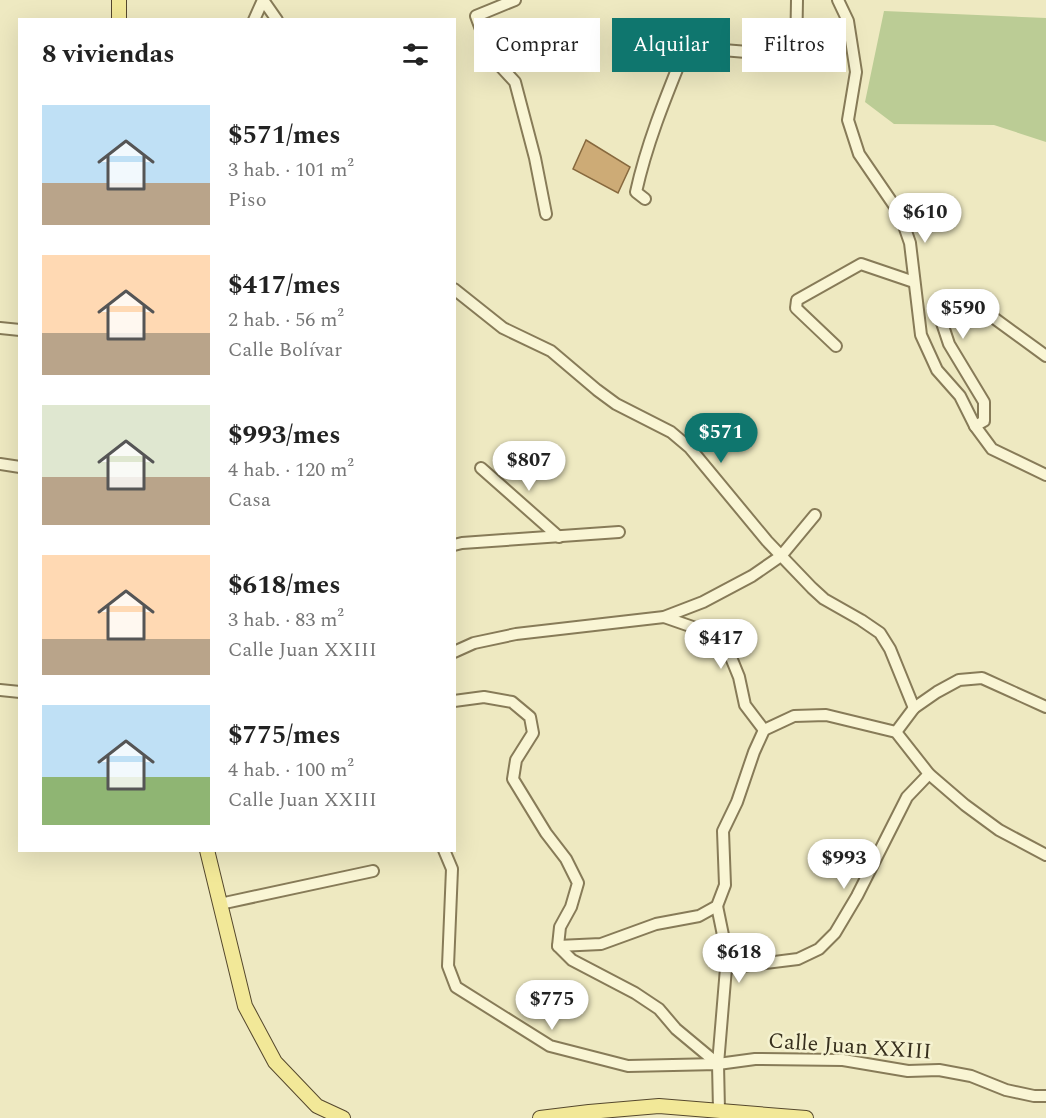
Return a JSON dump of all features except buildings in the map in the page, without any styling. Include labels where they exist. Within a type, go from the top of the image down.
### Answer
[{"type":"main road","points":[[119,0],[119,18]]},
{"type":"main road","points":[[207,852],[245,1006],[275,1062],[317,1106],[343,1118]]},
{"type":"main road","points":[[540,1118],[589,1115],[659,1106],[806,1118]]},
{"type":"street","points":[[255,18],[263,0]]},
{"type":"street","points":[[263,0],[276,18]]},
{"type":"street","points":[[515,0],[476,16],[491,56],[515,82],[535,158],[546,214]]},
{"type":"street","points":[[645,199],[636,192],[642,166],[686,47],[796,56],[797,0]]},
{"type":"street","points":[[838,0],[848,21],[856,72],[848,120],[860,154],[900,214],[910,243],[921,335],[937,370],[960,396],[975,426],[992,449],[1046,475]]},
{"type":"street","points":[[836,346],[796,308],[797,300],[861,264],[914,282]]},
{"type":"street","points":[[456,291],[503,328],[551,351],[616,404],[671,432],[690,448],[781,556],[824,599],[880,633],[890,649],[914,708]]},
{"type":"street","points":[[975,426],[984,421],[984,402],[964,370],[942,323],[952,306],[972,302],[1046,356]]},
{"type":"street","points":[[0,328],[18,330]]},
{"type":"street","points":[[0,464],[18,467]]},
{"type":"street","points":[[481,468],[559,537]]},
{"type":"street","points":[[456,651],[474,643],[516,634],[664,617],[713,597],[752,576],[781,556],[815,515]]},
{"type":"street","points":[[456,544],[619,532]]},
{"type":"street","points":[[664,617],[713,634],[728,650],[739,677],[745,705],[764,730]]},
{"type":"street","points":[[896,732],[914,708],[959,680],[982,678],[1046,707]]},
{"type":"street","points":[[0,690],[18,692]]},
{"type":"street","points":[[456,701],[484,698],[512,702],[530,717],[533,733],[516,760],[513,779],[546,833],[566,860],[578,884],[571,907],[560,927],[558,946]]},
{"type":"street","points":[[718,1110],[718,1064],[726,968],[724,940],[717,906],[725,885],[723,831],[737,802],[764,730],[794,716],[826,715],[896,732],[929,774],[965,805],[999,830],[1046,855]]},
{"type":"street","points":[[726,968],[798,959],[819,950],[835,933],[857,896],[907,797],[929,774]]},
{"type":"street","name":"Calle Juan XXIII","points":[[445,852],[452,869],[448,966],[456,987],[550,1046],[628,1066],[718,1064],[755,1059],[843,1060],[908,1071],[939,1070],[971,1076],[1006,1090],[1046,1096]]},
{"type":"street","points":[[220,904],[373,871]]},
{"type":"street","points":[[558,946],[601,944],[656,924],[699,916],[717,906]]},
{"type":"street","points":[[558,946],[572,960],[634,993],[658,1009],[676,1029],[718,1064]]},
{"type":"green space","points":[[884,11],[1046,18],[1046,142],[994,125],[894,124],[865,102]]}]
